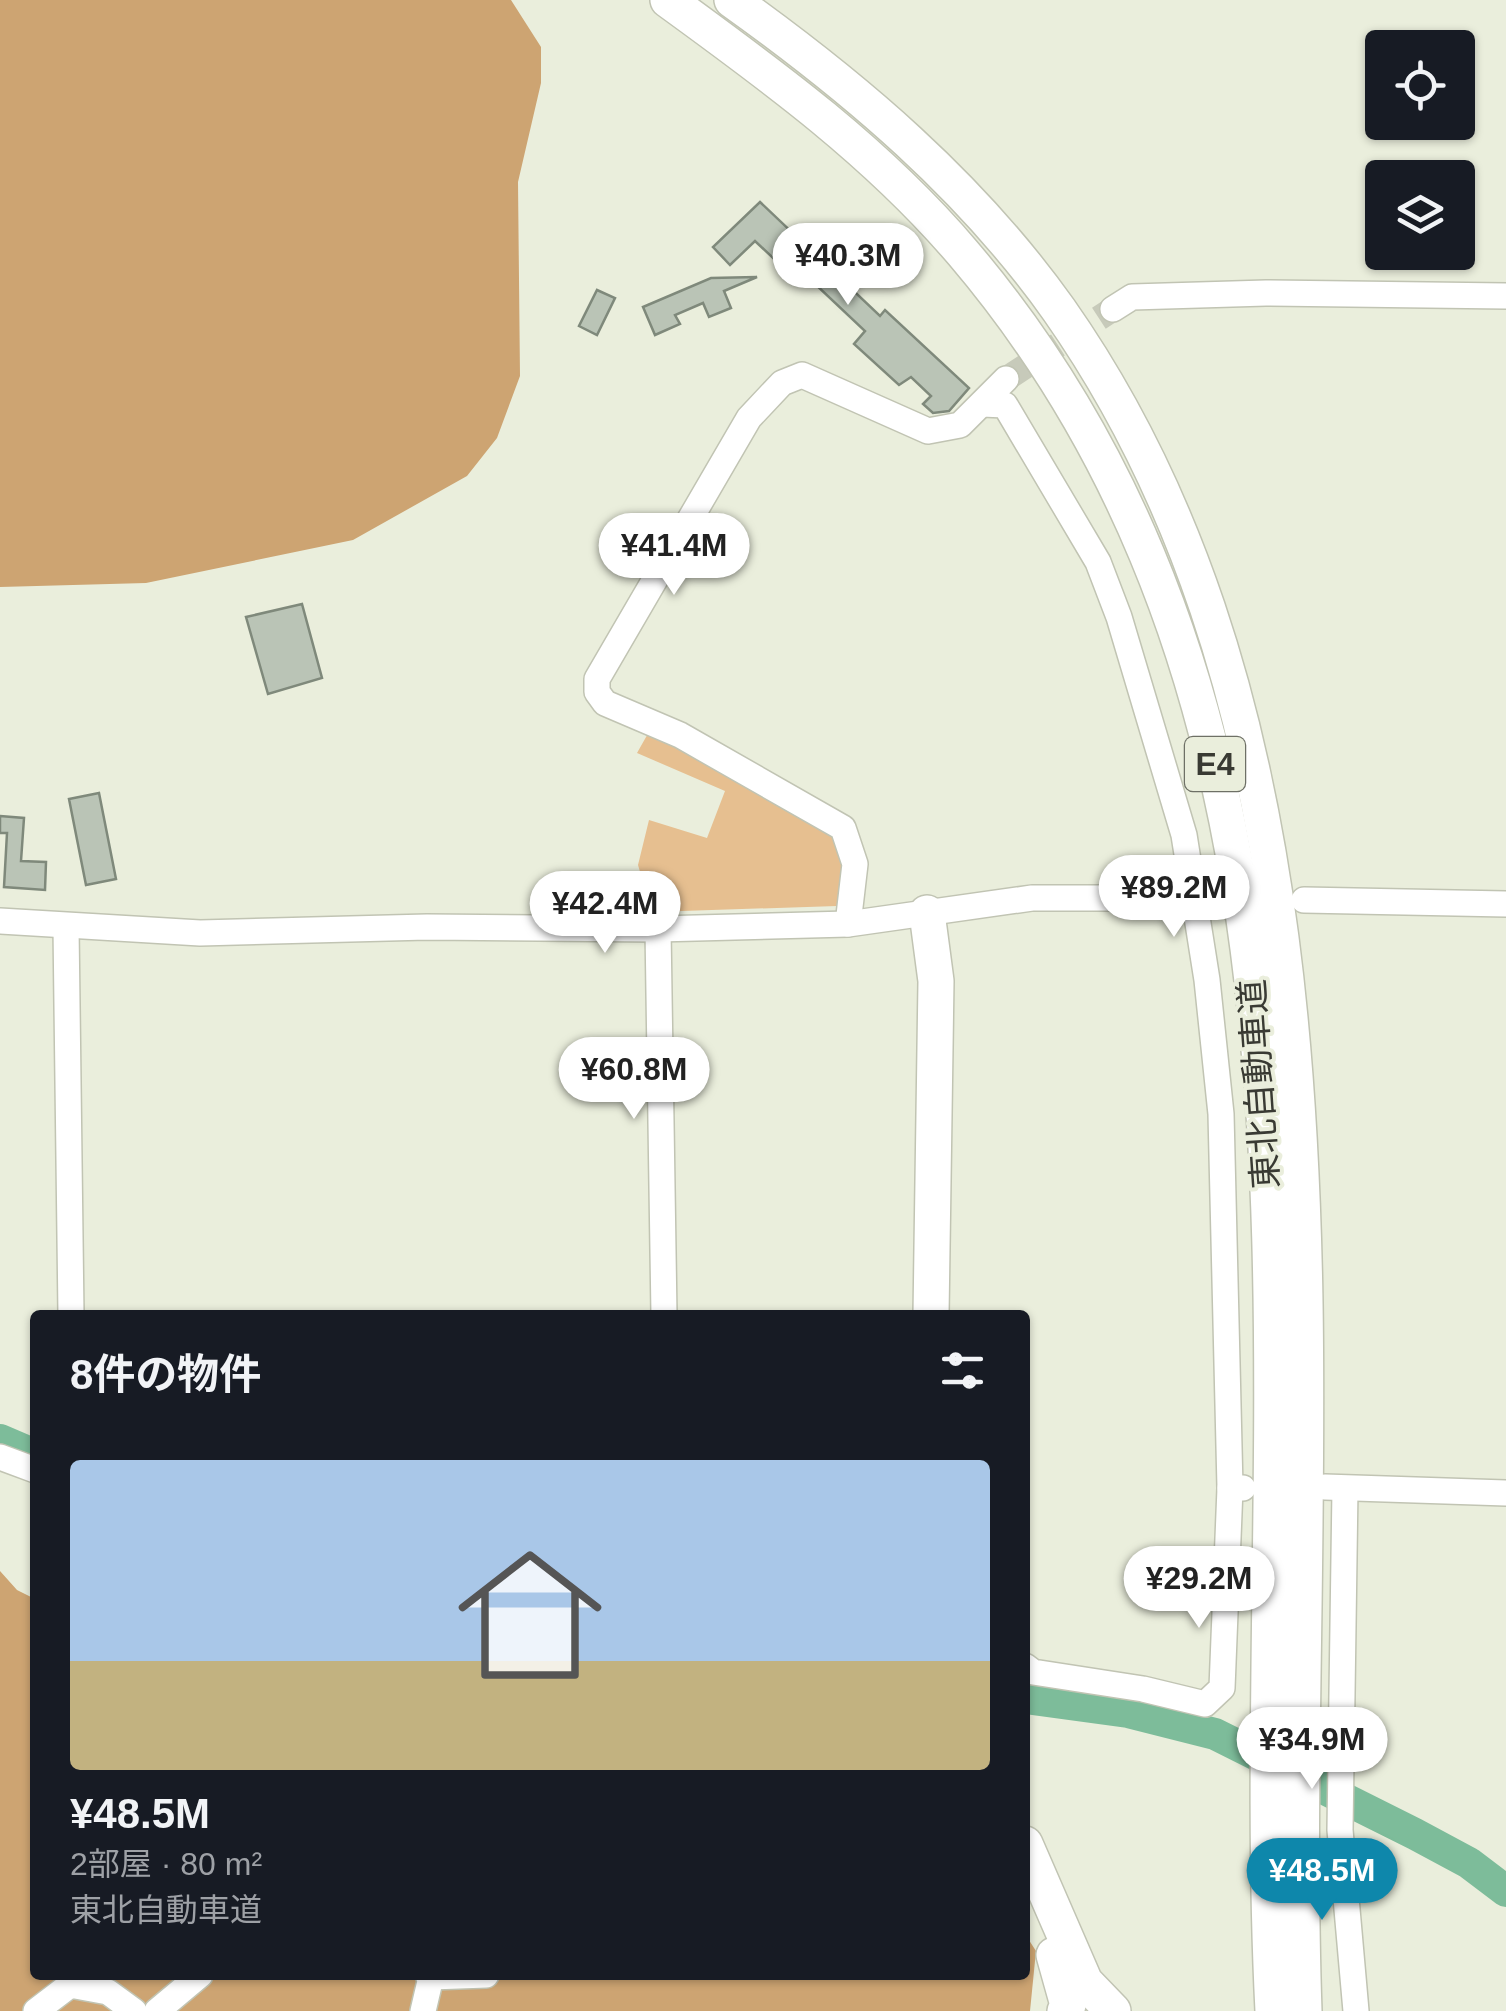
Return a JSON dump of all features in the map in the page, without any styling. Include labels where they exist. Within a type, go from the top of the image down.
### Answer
[{"type":"highway","name":"東北自動車道","points":[[668,0],[855,142],[964,255],[1060,386],[1135,527],[1169,611],[1221,788],[1244,916],[1259,1044],[1271,1300],[1267,1838],[1273,2011]]},
{"type":"highway","name":"東北自動車道","points":[[732,0],[885,119],[1018,258],[1096,368],[1141,446],[1174,514],[1218,637],[1267,844],[1295,1093],[1303,1300],[1304,2011]]},
{"type":"highway","points":[[917,1310],[918,968],[927,913]]},
{"type":"highway","points":[[927,913],[936,981],[931,1310]]},
{"type":"highway","points":[[1303,1826],[1316,2011]]},
{"type":"highway","points":[[1258,2011],[1254,1931],[1267,1838]]},
{"type":"highway","points":[[1030,1856],[1084,1982],[1086,2006]]},
{"type":"highway","points":[[1030,1893],[1052,1949],[1086,2006]]},
{"type":"street","points":[[1113,309],[1132,297],[1266,293],[1506,296]]},
{"type":"street","points":[[848,924],[855,864],[844,828],[680,735],[605,702],[597,692],[597,679],[749,418],[782,383],[802,375],[928,432],[960,425],[1006,379]]},
{"type":"street","points":[[982,404],[1005,405],[1098,562],[1120,617],[1204,898],[1220,1114],[1236,1488],[1226,1648],[1222,1688],[1216,1698],[1205,1704],[1030,1670]]},
{"type":"street","points":[[0,921],[200,932],[426,927],[658,928],[848,924],[1032,898],[1204,898]]},
{"type":"street","points":[[1304,900],[1506,904]]},
{"type":"street","points":[[66,927],[72,1310]]},
{"type":"street","points":[[658,928],[664,1310]]},
{"type":"street","points":[[0,1458],[30,1468]]},
{"type":"street","points":[[1356,2011],[1340,1830],[1335,1488],[1506,1494]]},
{"type":"street","points":[[157,2011],[194,1980]]},
{"type":"street","points":[[423,2011],[428,1980]]},
{"type":"street","points":[[36,2011],[70,1985],[108,1992],[134,2011]]},
{"type":"shaded area","points":[[0,0],[511,0],[541,47],[541,83],[518,182],[520,376],[497,438],[467,476],[353,540],[146,583],[0,587]]},
{"type":"shaded area","points":[[650,730],[801,811],[842,843],[844,881],[837,906],[652,912],[638,865],[649,820],[707,838],[725,791],[637,753]]},
{"type":"shaded area","points":[[0,1571],[17,1590],[30,1596],[30,1980],[1030,1980],[1030,1942],[1036,1951],[1030,2011],[0,2011]]},
{"type":"building","points":[[760,202],[880,316],[885,310],[969,388],[949,411],[933,413],[923,404],[931,396],[911,377],[899,385],[854,344],[865,331],[812,281],[803,286],[755,241],[730,265],[713,247]]},
{"type":"building","points":[[757,277],[724,291],[731,308],[709,317],[703,303],[675,315],[680,324],[655,335],[643,307],[711,278]]},
{"type":"building","points":[[597,290],[615,298],[597,335],[579,326]]},
{"type":"building","points":[[302,604],[322,678],[268,694],[246,617]]},
{"type":"building","points":[[99,793],[116,879],[86,885],[69,799]]},
{"type":"building","points":[[0,816],[24,818],[21,861],[46,862],[45,890],[4,887],[7,833],[0,833]]},
{"type":"waterway","points":[[0,1440],[30,1453]]},
{"type":"waterway","points":[[1030,1699],[1128,1712],[1215,1734],[1469,1863],[1506,1891]]},
{"type":"tunnel","points":[[1006,379],[1113,309]]}]
